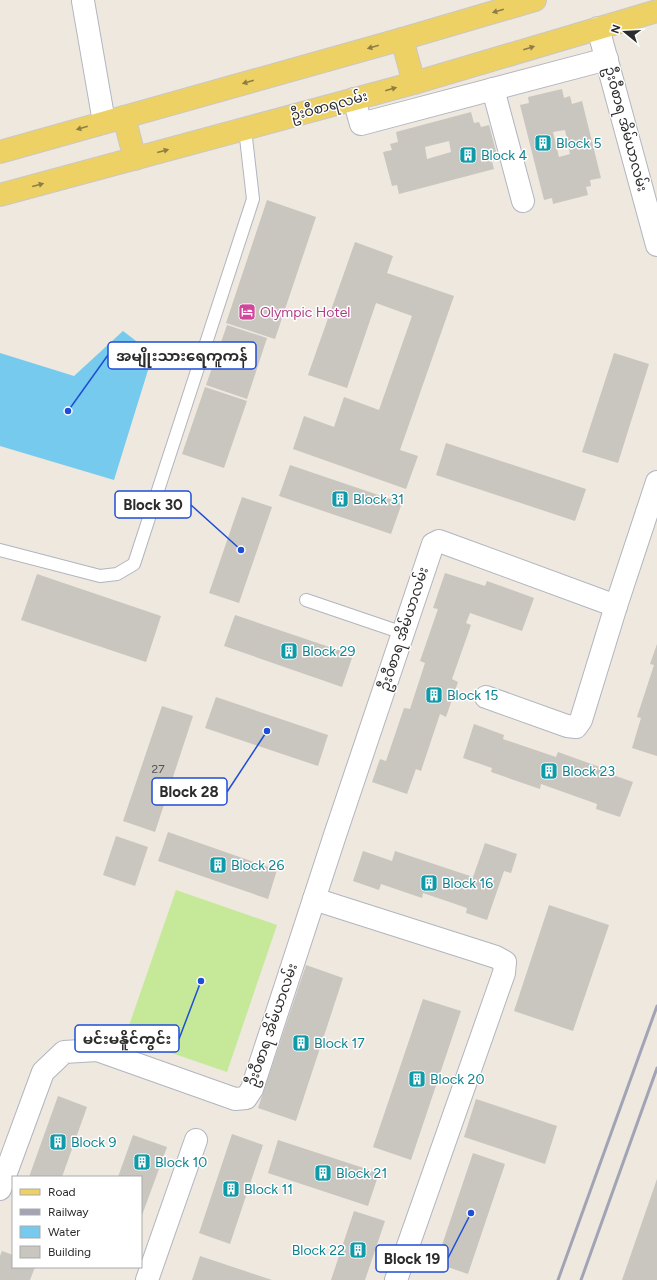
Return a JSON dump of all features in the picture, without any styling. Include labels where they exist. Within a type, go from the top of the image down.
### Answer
[{"type":"main road","points":[[0,152],[535,0]]},
{"type":"main road","name":"ဦးဝီစာရလမ်း","points":[[0,195],[414,83],[657,11]]},
{"type":"main road","points":[[402,39],[414,83]]},
{"type":"main road","points":[[114,120],[135,159]]},
{"type":"street","points":[[83,1],[114,120]]},
{"type":"street","name":"ဦးဝီစာရ အိမ်ယာလမ်း","points":[[598,28],[657,244]]},
{"type":"street","name":"ဦးဝီစာရ အိမ်ယာလမ်း","points":[[354,99],[361,124],[607,59]]},
{"type":"street","points":[[493,89],[523,201]]},
{"type":"street","points":[[486,697],[568,726],[576,727],[581,720],[616,606],[657,482]]},
{"type":"street","name":"ဦးဝီစာရ အိမ်ယာလမ်း","points":[[0,1189],[43,1072],[64,1052],[97,1050],[235,1099],[246,1098],[252,1089],[433,544],[439,541],[616,606]]},
{"type":"street","points":[[314,899],[496,957],[506,962],[504,973],[396,1280]]},
{"type":"street","points":[[146,1280],[196,1140]]},
{"type":"lane","points":[[0,550],[100,576],[117,574],[134,564],[253,199],[245,129]]},
{"type":"lane","points":[[306,600],[403,634]]},
{"type":"green space","points":[[176,890],[277,925],[227,1072],[125,1037]]},
{"type":"water","points":[[123,331],[153,354],[114,480],[0,446],[0,353],[74,376]]},
{"type":"building","name":"Block 5","points":[[562,89],[564,98],[570,96],[572,104],[582,101],[601,178],[590,180],[591,186],[586,187],[588,195],[553,204],[552,198],[544,200],[520,105],[529,103],[528,97]],"holes":[[[565,130],[570,154],[559,157],[553,132]]]},
{"type":"building","name":"Block 4","points":[[471,112],[474,123],[479,122],[481,127],[489,125],[498,159],[492,161],[494,169],[399,194],[397,185],[392,186],[383,152],[392,150],[390,144],[398,142],[396,132]],"holes":[[[449,141],[451,152],[427,159],[425,147]]]},
{"type":"building","points":[[267,200],[316,217],[275,339],[226,323]]},
{"type":"building","points":[[355,242],[393,256],[387,273],[454,296],[400,450],[418,456],[406,489],[293,449],[304,416],[334,427],[344,397],[379,410],[412,316],[376,303],[347,388],[308,375]]},
{"type":"building","points":[[227,325],[267,338],[247,399],[206,385]]},
{"type":"building","points":[[614,353],[649,364],[618,463],[582,452]]},
{"type":"building","points":[[205,387],[247,401],[224,468],[182,454]]},
{"type":"building","points":[[446,443],[586,489],[575,521],[436,475]]},
{"type":"building","name":"Block 31","points":[[290,465],[402,503],[391,534],[279,496]]},
{"type":"building","points":[[242,497],[272,507],[239,603],[209,593]]},
{"type":"building","name":"Block 15","points":[[445,573],[485,586],[487,581],[534,598],[522,631],[470,613],[466,623],[471,625],[452,679],[458,682],[446,717],[440,714],[421,771],[416,769],[407,794],[372,782],[380,759],[386,761],[404,708],[410,709],[425,663],[420,661],[438,609],[433,608]]},
{"type":"building","points":[[37,574],[161,616],[146,662],[21,620]]},
{"type":"building","name":"Block 29","points":[[235,615],[353,655],[342,687],[224,646]]},
{"type":"building","points":[[657,644],[657,756],[632,748],[641,718],[637,717],[654,665],[650,664]]},
{"type":"building","points":[[216,697],[328,735],[318,766],[205,728]]},
{"type":"building","points":[[162,706],[193,716],[155,832],[123,821]]},
{"type":"building","name":"Block 23","points":[[474,724],[504,735],[503,739],[556,757],[558,752],[608,770],[607,773],[633,782],[620,817],[596,809],[597,804],[541,784],[540,789],[491,772],[492,768],[463,758]]},
{"type":"building","name":"Block 26","points":[[168,832],[277,870],[268,899],[158,861]]},
{"type":"building","points":[[116,836],[148,847],[135,886],[103,875]]},
{"type":"building","name":"Block 16","points":[[485,843],[517,854],[511,873],[504,871],[487,920],[466,913],[467,908],[423,893],[422,898],[381,884],[379,890],[353,881],[363,851],[392,861],[395,851],[473,877]]},
{"type":"building","points":[[549,905],[609,925],[573,1031],[514,1011]]},
{"type":"building","name":"Block 17","points":[[306,965],[343,978],[296,1121],[258,1108]]},
{"type":"building","name":"Block 20","points":[[423,999],[461,1011],[411,1160],[373,1147]]},
{"type":"building","name":"Block 9","points":[[58,1096],[87,1107],[62,1176],[29,1176]]},
{"type":"building","points":[[476,1099],[557,1126],[545,1164],[464,1137]]},
{"type":"building","name":"Block 11","points":[[232,1134],[263,1145],[230,1244],[199,1233]]},
{"type":"building","name":"Block 10","points":[[133,1135],[167,1147],[142,1215],[142,1176],[118,1176]]},
{"type":"building","name":"Block 21","points":[[278,1140],[379,1173],[368,1206],[268,1173]]},
{"type":"building","points":[[473,1153],[505,1164],[468,1274],[436,1263]]},
{"type":"building","points":[[657,1179],[657,1280],[622,1280]]},
{"type":"building","name":"Block 22","points":[[354,1211],[385,1221],[365,1280],[331,1280]]},
{"type":"building","points":[[2,1251],[12,1255],[12,1268],[35,1268],[30,1280],[0,1280],[0,1256]]},
{"type":"building","points":[[200,1256],[272,1280],[192,1280]]},
{"type":"railway","points":[[558,1280],[657,1006]]},
{"type":"railway","points":[[581,1280],[657,1068]]},
{"type":"place","name":"Block 5","points":[[543,143]]},
{"type":"place","name":"Block 4","points":[[468,155]]},
{"type":"place","name":"Olympic Hotel","points":[[247,312]]},
{"type":"place","name":"အမျိုးသားရေကူကန်","points":[[68,411]]},
{"type":"place","name":"Block 31","points":[[340,499]]},
{"type":"place","name":"Block 30","points":[[241,550]]},
{"type":"place","name":"Block 29","points":[[289,651]]},
{"type":"place","name":"Block 15","points":[[434,695]]},
{"type":"place","name":"Block 28","points":[[267,731]]},
{"type":"place","name":"Block 23","points":[[549,771]]},
{"type":"place","name":"Block 26","points":[[218,865]]},
{"type":"place","name":"Block 16","points":[[429,883]]},
{"type":"place","name":"မင်းမနိူင်ကွင်း","points":[[201,981]]},
{"type":"place","name":"Block 17","points":[[301,1043]]},
{"type":"place","name":"Block 20","points":[[417,1079]]},
{"type":"place","name":"Block 9","points":[[58,1142]]},
{"type":"place","name":"Block 10","points":[[142,1162]]},
{"type":"place","name":"Block 21","points":[[323,1173]]},
{"type":"place","name":"Block 11","points":[[231,1189]]},
{"type":"place","name":"Block 19","points":[[471,1213]]},
{"type":"place","name":"Block 22","points":[[358,1250]]}]
